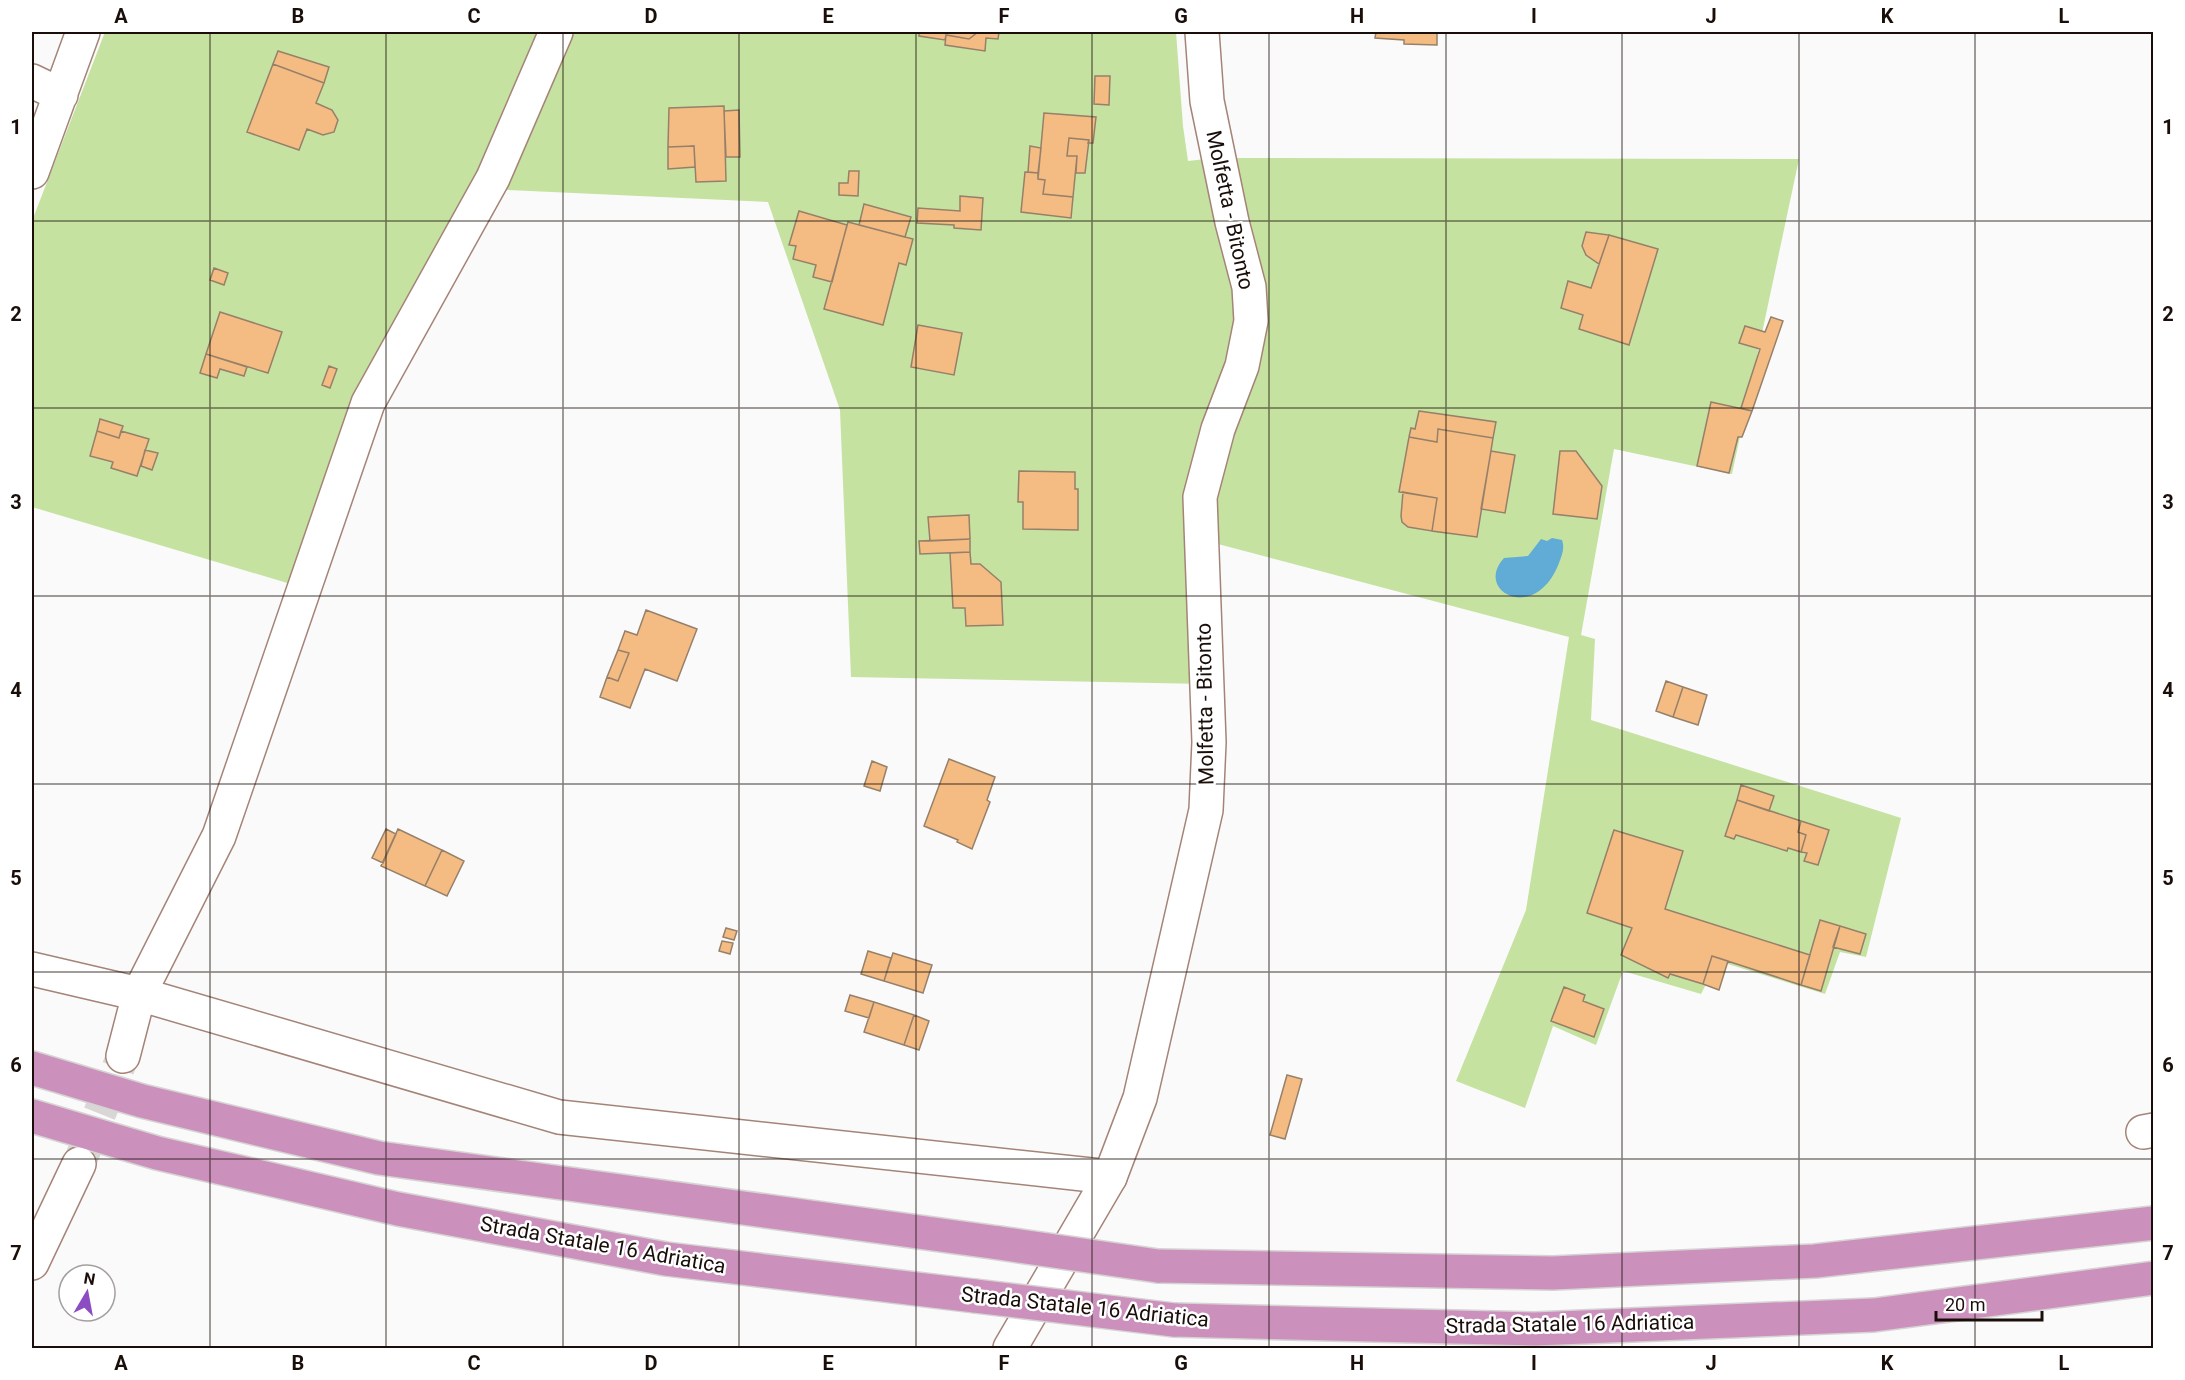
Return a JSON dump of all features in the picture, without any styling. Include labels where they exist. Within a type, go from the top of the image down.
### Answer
[{"type":"highway","points":[[32,1068],[142,1101],[379,1158],[1158,1266],[1552,1273],[1815,1261],[2154,1224]]},
{"type":"highway","name":"Strada Statale 16 Adriatica","points":[[32,1116],[157,1154],[410,1211],[666,1259],[1174,1320],[1535,1329],[1863,1315],[2154,1278]]},
{"type":"street","points":[[32,172],[83,32]]},
{"type":"street","points":[[123,1056],[139,994],[219,836],[368,403],[493,178],[556,32]]},
{"type":"street","name":"Molfetta - Bitonto","points":[[1012,1346],[1110,1177],[1140,1098],[1206,810],[1209,742],[1200,496],[1218,429],[1242,366],[1251,321],[1249,287],[1232,222],[1207,101],[1202,32]]},
{"type":"street","points":[[32,81],[61,95]]},
{"type":"street","points":[[32,969],[139,994],[559,1117],[1110,1177]]},
{"type":"street","points":[[32,1263],[79,1164]]},
{"type":"green space","points":[[105,32],[1176,32],[1188,161],[1215,158],[1799,159],[1732,474],[1614,449],[1581,635],[1595,639],[1591,720],[1901,818],[1866,957],[1840,952],[1825,994],[1718,961],[1701,994],[1623,971],[1596,1045],[1553,1026],[1525,1108],[1456,1081],[1526,910],[1569,637],[1199,539],[1205,684],[851,677],[840,410],[768,202],[487,189],[398,346],[304,588],[32,507],[32,221]]},
{"type":"water","points":[[1552,538],[1562,540],[1563,549],[1549,582],[1536,593],[1523,597],[1511,596],[1502,591],[1496,582],[1497,570],[1504,558],[1528,556],[1541,539],[1547,541]]},
{"type":"building","points":[[919,32],[978,32],[969,39],[946,35],[945,40],[919,36]]},
{"type":"building","points":[[978,32],[999,32],[998,39],[986,38],[985,51],[945,45],[946,35],[969,39]]},
{"type":"building","points":[[1376,32],[1437,32],[1437,45],[1404,44],[1404,40],[1375,38]]},
{"type":"building","points":[[278,51],[329,67],[324,83],[273,64]]},
{"type":"building","points":[[273,64],[324,83],[316,103],[332,110],[338,120],[334,132],[323,135],[307,129],[299,150],[247,132]]},
{"type":"building","points":[[1095,76],[1110,76],[1109,105],[1094,104]]},
{"type":"building","points":[[724,106],[726,181],[696,182],[694,146],[668,147],[669,108]]},
{"type":"building","points":[[739,110],[740,157],[726,157],[724,111]]},
{"type":"building","points":[[1044,113],[1096,117],[1093,143],[1088,143],[1089,140],[1069,138],[1067,156],[1077,156],[1073,197],[1043,194],[1045,180],[1038,179]]},
{"type":"building","points":[[1069,138],[1089,140],[1085,173],[1076,173],[1077,156],[1067,156]]},
{"type":"building","points":[[694,146],[695,167],[668,169],[668,147]]},
{"type":"building","points":[[1030,146],[1041,148],[1038,173],[1028,172]]},
{"type":"building","points":[[849,171],[859,171],[858,196],[839,195],[839,183],[848,183]]},
{"type":"building","points":[[1025,172],[1038,173],[1038,179],[1045,180],[1043,194],[1073,197],[1071,218],[1021,212]]},
{"type":"building","points":[[960,196],[983,198],[981,230],[954,228],[954,225],[917,223],[918,208],[960,211]]},
{"type":"building","points":[[864,204],[911,217],[905,237],[859,225]]},
{"type":"building","points":[[799,211],[847,225],[832,282],[813,277],[816,265],[793,259],[796,246],[789,245]]},
{"type":"building","points":[[848,222],[913,239],[906,265],[899,263],[883,325],[824,309]]},
{"type":"building","points":[[1586,232],[1609,235],[1599,264],[1586,255],[1582,246]]},
{"type":"building","points":[[1609,235],[1658,249],[1629,345],[1579,329],[1583,315],[1561,308],[1568,281],[1591,288]]},
{"type":"building","points":[[214,268],[228,273],[224,285],[210,280]]},
{"type":"building","points":[[220,312],[282,332],[268,373],[206,354]]},
{"type":"building","points":[[1771,317],[1783,321],[1752,411],[1741,408],[1760,349],[1739,343],[1745,326],[1765,332]]},
{"type":"building","points":[[918,325],[962,333],[954,375],[911,367]]},
{"type":"building","points":[[206,354],[247,367],[244,376],[220,369],[217,378],[200,373]]},
{"type":"building","points":[[329,366],[337,369],[330,388],[322,385]]},
{"type":"building","points":[[1711,402],[1752,411],[1742,437],[1738,437],[1729,473],[1697,466]]},
{"type":"building","points":[[1419,411],[1496,422],[1493,438],[1438,429],[1437,442],[1409,437],[1411,428],[1415,429]]},
{"type":"building","points":[[100,419],[123,426],[119,438],[97,431]]},
{"type":"building","points":[[1438,429],[1493,438],[1477,537],[1432,531],[1437,498],[1399,492],[1409,437],[1437,442]]},
{"type":"building","points":[[97,431],[119,438],[121,431],[149,439],[137,476],[111,468],[113,462],[90,456]]},
{"type":"building","points":[[145,450],[158,453],[152,470],[141,466]]},
{"type":"building","points":[[1491,451],[1515,455],[1505,513],[1481,509]]},
{"type":"building","points":[[1560,451],[1576,451],[1602,486],[1597,519],[1553,514]]},
{"type":"building","points":[[1019,471],[1075,472],[1075,489],[1078,489],[1078,530],[1023,529],[1023,502],[1018,502]]},
{"type":"building","points":[[1403,492],[1437,498],[1432,531],[1408,527],[1402,522]]},
{"type":"building","points":[[969,515],[970,539],[930,541],[928,517]]},
{"type":"building","points":[[970,539],[970,552],[920,554],[919,541]]},
{"type":"building","points":[[970,552],[971,564],[980,564],[1001,582],[1003,625],[966,626],[965,608],[953,608],[950,553]]},
{"type":"building","points":[[646,610],[697,629],[677,681],[645,669],[630,708],[600,697],[607,677],[618,681],[629,653],[618,650],[625,631],[637,635]]},
{"type":"building","points":[[618,650],[629,653],[618,681],[607,677]]},
{"type":"building","points":[[1666,681],[1683,687],[1673,717],[1656,711]]},
{"type":"building","points":[[1683,687],[1707,695],[1698,725],[1673,717]]},
{"type":"building","points":[[949,759],[995,777],[987,800],[990,802],[972,849],[957,842],[958,840],[924,826]]},
{"type":"building","points":[[872,761],[887,767],[880,791],[864,786]]},
{"type":"building","points":[[1741,785],[1774,796],[1769,811],[1737,800]]},
{"type":"building","points":[[1737,800],[1801,821],[1798,832],[1806,835],[1801,852],[1788,848],[1787,851],[1736,835],[1734,839],[1725,836]]},
{"type":"building","points":[[1801,821],[1829,830],[1818,865],[1804,861],[1807,853],[1801,852],[1806,835],[1798,832]]},
{"type":"building","points":[[386,829],[396,834],[383,863],[372,858]]},
{"type":"building","points":[[398,829],[442,850],[425,886],[381,866]]},
{"type":"building","points":[[1614,830],[1683,851],[1665,909],[1810,955],[1801,985],[1712,956],[1703,984],[1670,974],[1668,978],[1621,955],[1632,928],[1587,913]]},
{"type":"building","points":[[442,850],[464,861],[447,896],[425,886]]},
{"type":"building","points":[[1820,920],[1840,926],[1821,991],[1801,985]]},
{"type":"building","points":[[1840,926],[1866,934],[1860,954],[1833,947]]},
{"type":"building","points":[[726,928],[737,931],[734,940],[723,937]]},
{"type":"building","points":[[722,941],[733,943],[730,954],[719,951]]},
{"type":"building","points":[[868,951],[891,958],[884,981],[861,974]]},
{"type":"building","points":[[893,953],[932,965],[923,993],[884,981]]},
{"type":"building","points":[[1712,956],[1728,961],[1719,990],[1703,984]]},
{"type":"building","points":[[1564,987],[1585,995],[1583,1001],[1604,1009],[1594,1037],[1551,1021]]},
{"type":"building","points":[[850,995],[874,1002],[869,1018],[845,1011]]},
{"type":"building","points":[[874,1002],[914,1015],[904,1045],[864,1032]]},
{"type":"building","points":[[914,1015],[929,1021],[919,1050],[904,1045]]},
{"type":"building","points":[[1287,1075],[1302,1079],[1285,1139],[1270,1135]]},
{"type":"tunnel","points":[[81,1159],[123,1056]]}]
